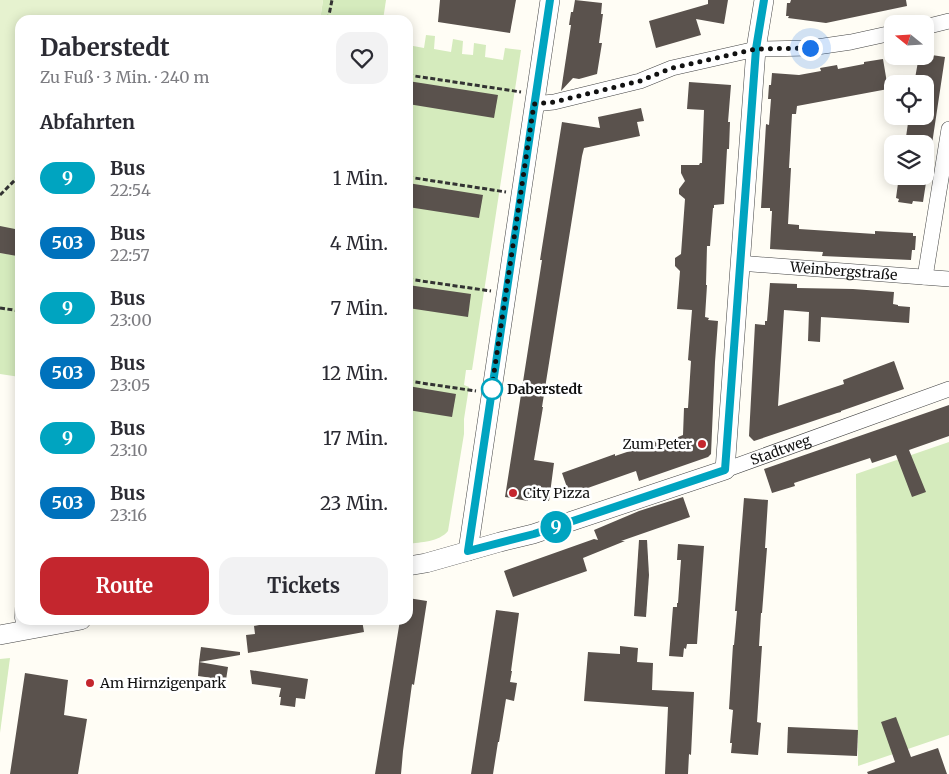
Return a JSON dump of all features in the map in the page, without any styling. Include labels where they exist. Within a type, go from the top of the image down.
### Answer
[{"type":"street","points":[[468,551],[550,0]]},
{"type":"street","points":[[725,470],[756,49],[764,0]]},
{"type":"street","points":[[934,24],[949,22]]},
{"type":"street","points":[[535,99],[554,102],[640,81],[672,68],[756,49],[810,48],[884,36]]},
{"type":"street","points":[[925,277],[949,128]]},
{"type":"street","name":"Weinbergstraße","points":[[740,263],[949,278]]},
{"type":"street","name":"Stadtweg","points":[[413,565],[534,534],[725,470],[949,389]]},
{"type":"street","points":[[0,635],[54,625]]},
{"type":"lane","points":[[21,625],[22,631]]},
{"type":"path","points":[[329,15],[332,0]]},
{"type":"path","points":[[413,77],[535,99]]},
{"type":"path","points":[[413,178],[521,195]]},
{"type":"path","points":[[0,194],[15,180]]},
{"type":"path","points":[[413,280],[506,294]]},
{"type":"path","points":[[0,308],[15,310]]},
{"type":"path","points":[[413,382],[491,393]]},
{"type":"green space","points":[[0,0],[323,0],[321,15],[15,15],[15,255],[0,253]]},
{"type":"green space","points":[[323,0],[386,0],[384,15],[321,15]]},
{"type":"green space","points":[[426,35],[435,36],[434,49],[451,52],[453,39],[463,41],[462,54],[473,55],[474,43],[486,45],[485,57],[503,60],[505,48],[521,50],[472,370],[466,370],[464,385],[469,387],[464,419],[464,434],[448,531],[440,537],[413,543],[413,46],[424,48]]},
{"type":"green space","points":[[0,253],[15,255],[15,376],[0,374]]},
{"type":"green space","points":[[949,442],[949,735],[858,766],[856,474]]},
{"type":"green space","points":[[10,658],[0,733],[0,659]]},
{"type":"building","points":[[440,0],[516,0],[510,33],[438,22]]},
{"type":"building","points":[[575,0],[602,3],[601,14],[603,14],[599,43],[602,43],[597,74],[579,79],[573,78],[561,91],[571,25],[569,25],[571,12],[573,12]]},
{"type":"building","points":[[708,0],[728,0],[724,24],[696,19],[701,35],[656,48],[649,21],[708,4]]},
{"type":"building","points":[[791,0],[906,0],[907,6],[826,23],[788,18],[789,16],[786,16],[787,3],[790,3]]},
{"type":"building","points":[[934,55],[945,57],[933,135],[906,135],[908,125],[934,125],[934,75],[916,75],[917,65],[934,65]]},
{"type":"building","points":[[883,59],[886,75],[884,75],[884,90],[797,106],[796,114],[792,114],[788,224],[799,225],[799,229],[875,234],[875,231],[913,233],[913,236],[916,236],[915,250],[912,250],[911,260],[822,256],[823,252],[770,249],[772,211],[770,211],[770,208],[761,208],[766,124],[769,125],[771,99],[768,99],[769,85],[771,85],[772,73],[799,75],[821,71],[820,68],[837,65],[838,69],[864,64],[864,62]]},
{"type":"building","points":[[413,82],[498,95],[494,118],[413,105]]},
{"type":"building","points":[[689,82],[731,85],[728,122],[730,122],[729,149],[727,149],[724,204],[714,205],[710,246],[707,246],[705,317],[709,318],[708,320],[718,321],[711,454],[708,457],[639,481],[636,471],[570,496],[562,473],[615,454],[615,456],[639,448],[639,445],[655,441],[656,443],[663,440],[664,443],[683,435],[684,408],[688,408],[691,361],[688,360],[692,310],[677,309],[680,271],[675,266],[675,258],[681,254],[685,199],[679,194],[679,189],[685,181],[681,173],[681,165],[699,165],[702,163],[704,110],[687,109]]},
{"type":"building","points":[[641,108],[644,121],[637,122],[640,136],[584,148],[582,156],[534,460],[554,463],[549,501],[528,497],[528,501],[505,497],[562,122],[600,128],[598,117]]},
{"type":"building","points":[[413,184],[483,195],[479,218],[413,208]]},
{"type":"building","points":[[898,185],[926,185],[923,202],[913,201],[912,204],[898,202],[899,199],[896,198]]},
{"type":"building","points":[[0,226],[15,229],[15,256],[0,253]]},
{"type":"building","points":[[770,283],[797,284],[797,288],[894,292],[893,304],[910,307],[909,323],[821,317],[820,342],[808,341],[809,312],[784,310],[778,406],[844,384],[843,380],[894,361],[904,389],[754,441],[749,436],[755,324],[765,325],[765,321],[767,321]]},
{"type":"building","points":[[413,286],[471,294],[468,317],[413,309]]},
{"type":"building","points":[[413,387],[456,394],[452,417],[413,411]]},
{"type":"building","points":[[949,405],[949,436],[909,450],[926,492],[912,497],[896,455],[872,463],[870,458],[794,483],[795,486],[772,493],[764,469]]},
{"type":"building","points":[[683,497],[690,517],[621,541],[625,541],[583,558],[587,571],[513,597],[504,571],[594,539],[598,540],[594,530],[639,511]]},
{"type":"building","points":[[744,498],[768,500],[765,548],[767,548],[759,646],[762,646],[757,722],[761,723],[758,755],[731,753],[732,743],[730,743],[733,710],[729,709]]},
{"type":"building","points":[[639,540],[647,540],[649,575],[646,617],[634,616]]},
{"type":"building","points":[[678,544],[704,546],[697,644],[687,644],[686,649],[684,648],[683,657],[669,656],[673,607],[677,607],[678,603],[681,560],[677,560]]},
{"type":"building","points":[[413,599],[427,601],[414,685],[412,684],[401,774],[375,774],[399,625],[413,625]]},
{"type":"building","points":[[496,610],[519,613],[510,682],[517,683],[514,701],[506,699],[493,774],[471,774]]},
{"type":"building","points":[[363,625],[364,632],[248,653],[246,635],[255,634],[254,626]]},
{"type":"building","points":[[620,646],[638,648],[637,662],[653,663],[652,690],[694,692],[691,755],[689,754],[688,774],[665,774],[668,707],[584,701],[588,652],[620,654]]},
{"type":"building","points":[[201,647],[240,652],[240,655],[199,662]]},
{"type":"building","points":[[199,662],[228,667],[226,680],[198,676]]},
{"type":"building","points":[[250,670],[308,679],[305,699],[296,698],[295,707],[280,705],[281,688],[252,684]]},
{"type":"building","points":[[25,673],[68,680],[64,715],[87,719],[78,774],[10,774]]},
{"type":"building","points":[[896,717],[911,757],[938,748],[947,774],[868,774],[867,772],[895,762],[881,722]]},
{"type":"building","points":[[788,727],[858,730],[857,756],[787,753]]},
{"type":"bus line","name":"9","points":[[550,0],[468,551],[534,534],[725,470],[756,49],[764,0]]},
{"type":"place","name":"Daberstedt","points":[[492,389]]},
{"type":"place","name":"Zum Peter","points":[[702,444]]},
{"type":"place","name":"City Pizza","points":[[513,493]]},
{"type":"place","name":"Am Hirnzigenpark","points":[[90,683]]},
{"type":"route","points":[[492,389],[491,393],[534,104],[554,102],[640,81],[672,68],[756,49],[810,48]]}]
